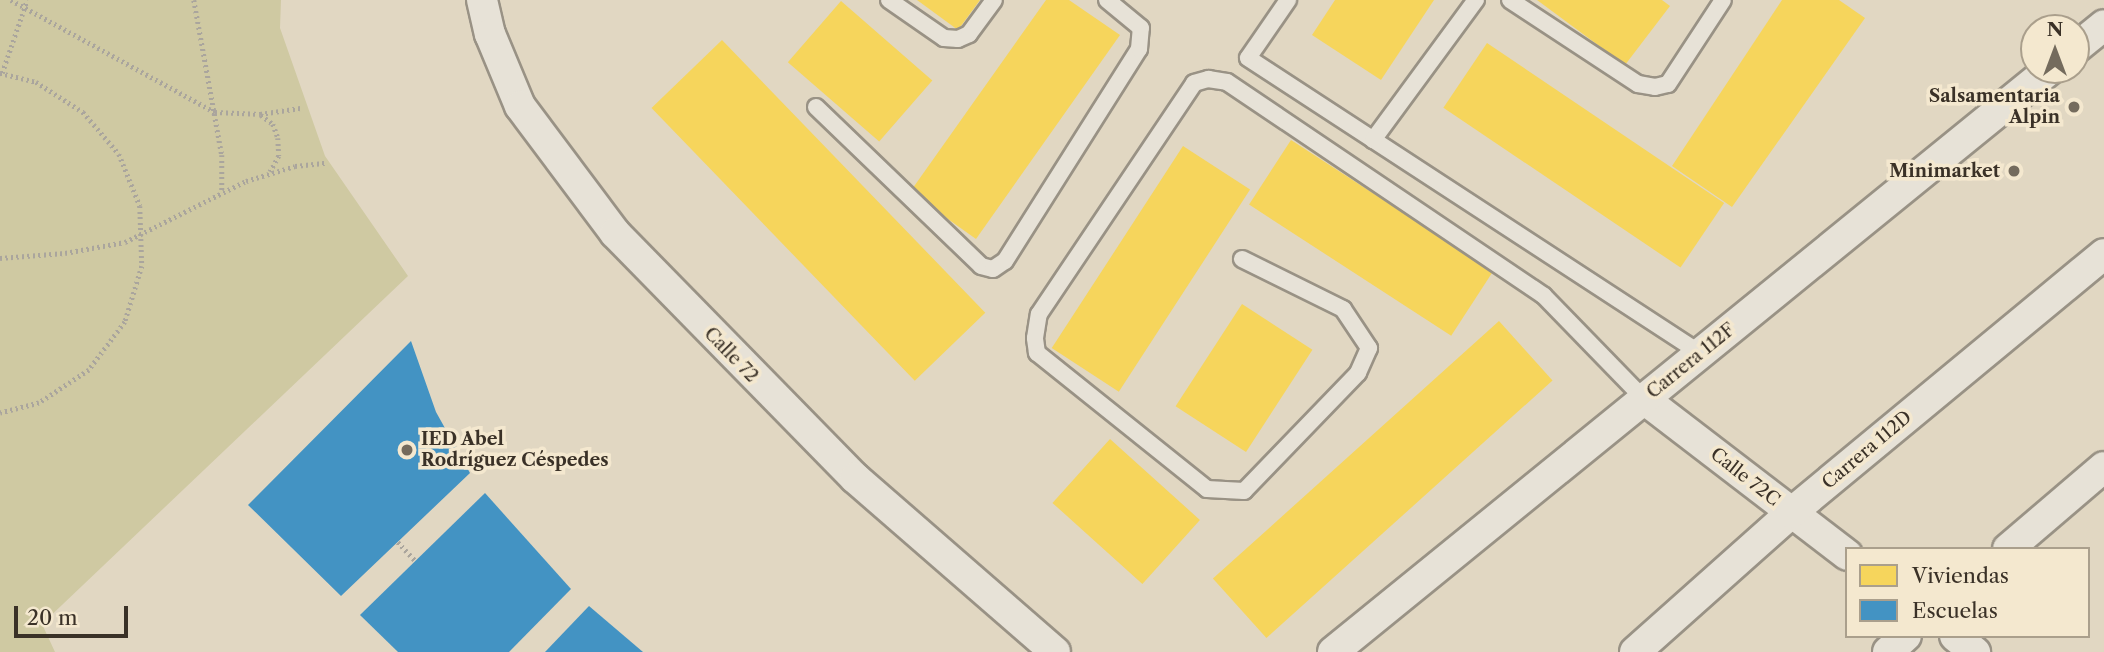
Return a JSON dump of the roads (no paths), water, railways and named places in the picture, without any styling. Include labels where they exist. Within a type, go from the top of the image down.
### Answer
[{"type":"street","name":"Calle 72","points":[[482,0],[490,34],[520,106],[615,233],[855,478],[1055,652]]},
{"type":"street","points":[[2090,36],[2104,25]]},
{"type":"street","name":"Carrera 112F","points":[[1333,652],[2032,84]]},
{"type":"street","name":"Carrera 112D","points":[[1635,652],[1791,513],[2104,254]]},
{"type":"street","name":"Calle 72C","points":[[1644,399],[1845,554]]},
{"type":"street","points":[[2010,547],[2104,467]]},
{"type":"street","points":[[1888,652],[1904,638]]},
{"type":"street","points":[[1958,638],[1975,652]]},
{"type":"lane","points":[[889,0],[944,38],[958,39],[969,34],[994,0]]},
{"type":"lane","points":[[816,107],[981,266],[993,269],[1005,261],[1139,49],[1141,28],[1107,0]]},
{"type":"lane","points":[[1288,0],[1248,58],[1700,354]]},
{"type":"lane","points":[[1373,140],[1476,0]]},
{"type":"lane","points":[[1510,0],[1638,84],[1655,87],[1668,84],[1723,0]]},
{"type":"lane","points":[[1242,259],[1343,310],[1369,348],[1359,373],[1244,491],[1207,489],[1037,353],[1035,338],[1039,314],[1054,291],[1194,83],[1208,79],[1227,82],[1544,296],[1644,399]]},
{"type":"place","name":"Salsamentaria Alpin","points":[[2074,107]]},
{"type":"place","name":"Minimarket","points":[[2014,171]]},
{"type":"place","name":"IED Abel Rodríguez Céspedes","points":[[407,450]]}]
